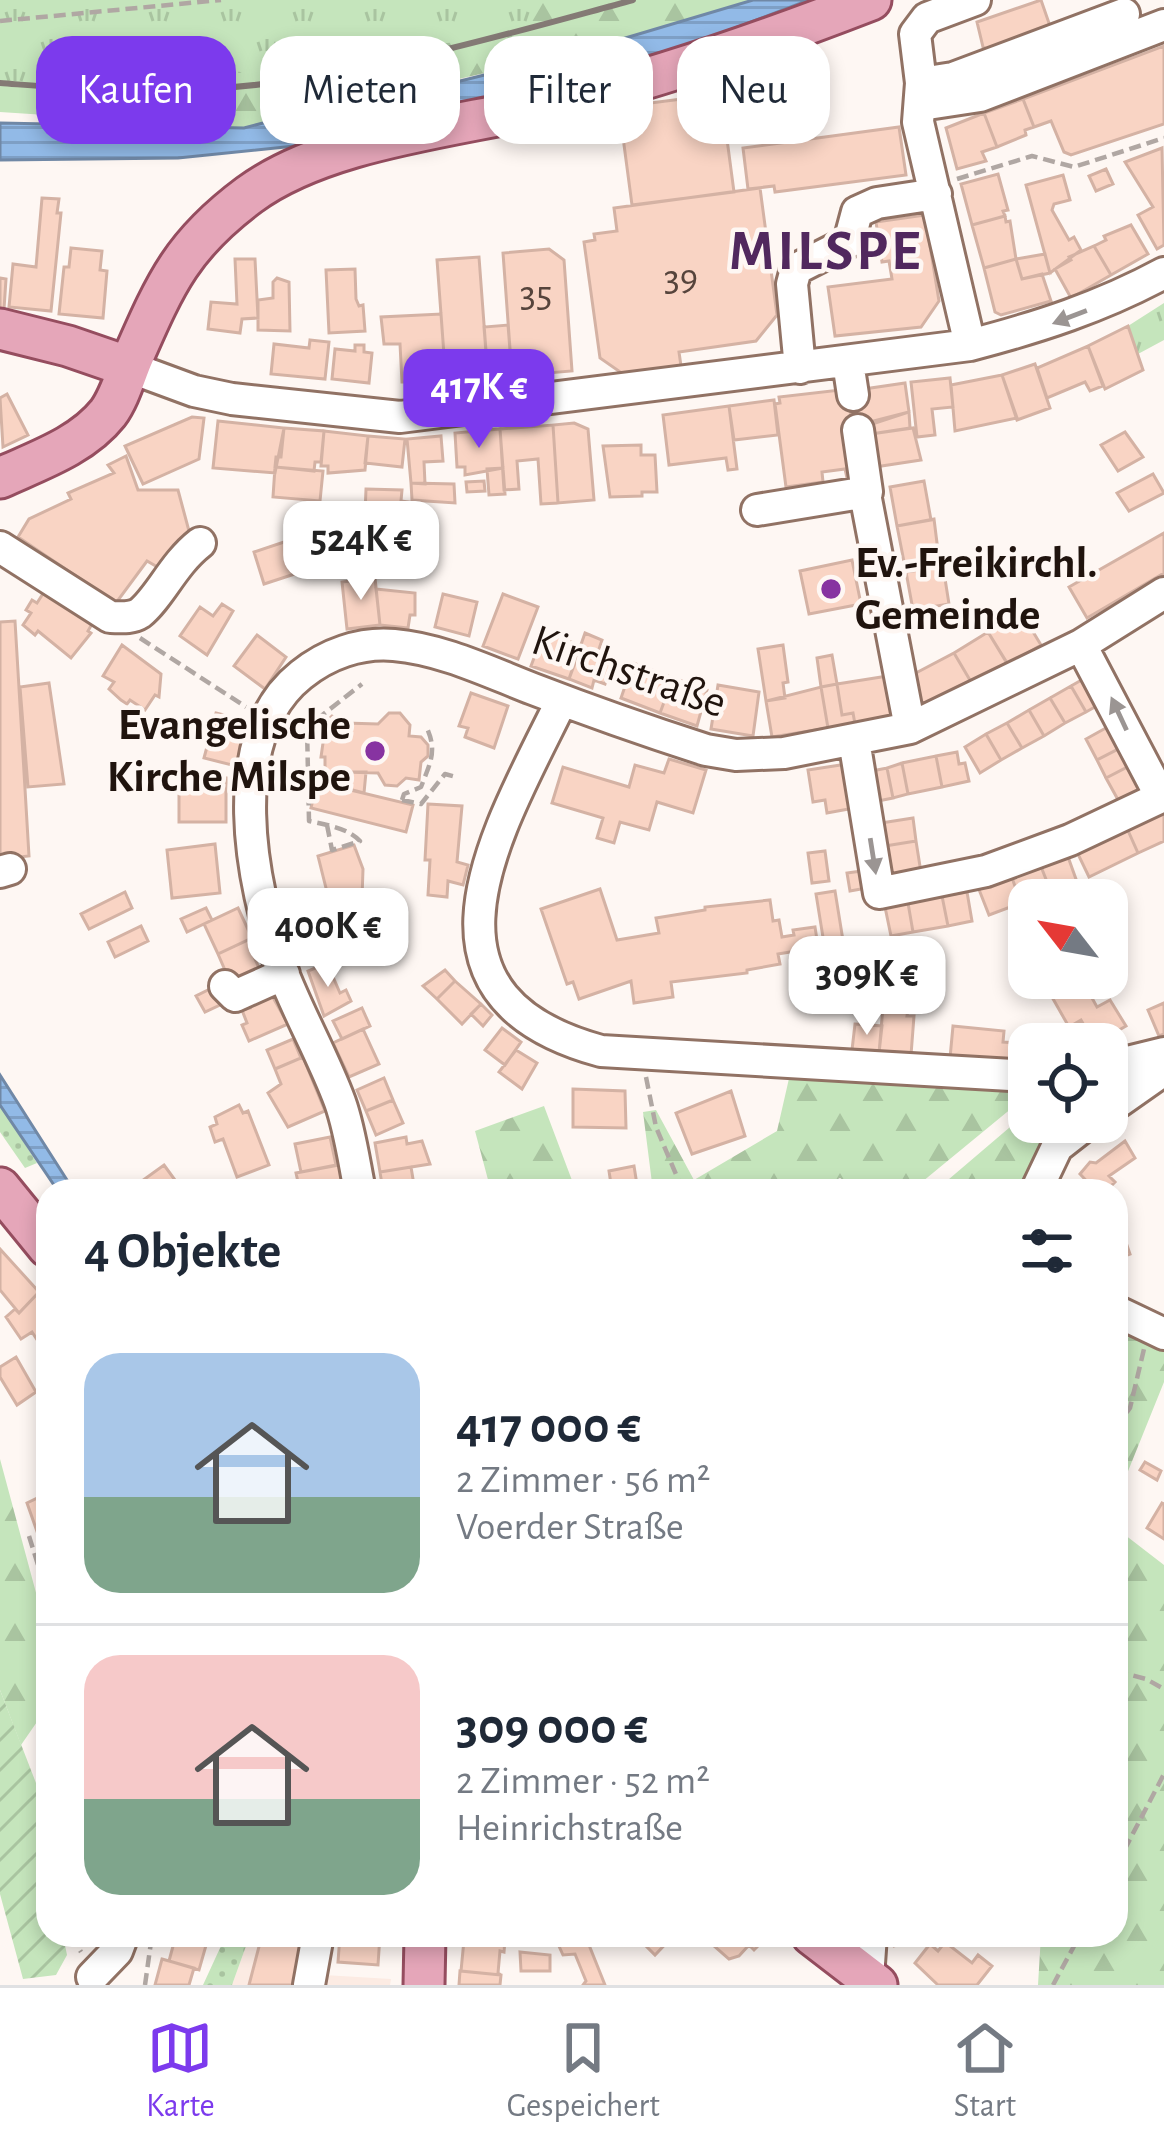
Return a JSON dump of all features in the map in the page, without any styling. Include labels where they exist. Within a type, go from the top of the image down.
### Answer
[{"type":"main road","points":[[0,478],[72,444],[112,407],[165,284],[186,251],[249,195],[287,172],[364,146],[571,100],[872,0]]},
{"type":"main road","points":[[0,328],[129,367]]},
{"type":"main road","points":[[0,1188],[36,1232]]},
{"type":"main road","points":[[424,1985],[425,1947]]},
{"type":"main road","points":[[827,1947],[872,1982]]},
{"type":"street","points":[[970,344],[919,122],[915,34],[927,18],[975,0]]},
{"type":"street","points":[[921,94],[980,96],[1125,18],[1164,25]]},
{"type":"street","points":[[800,368],[792,284],[796,268],[849,242],[857,212],[877,202],[935,190]]},
{"type":"street","points":[[129,367],[194,391],[232,399],[400,417],[970,344],[1054,323],[1118,298],[1164,273]]},
{"type":"street","points":[[844,362],[854,395]]},
{"type":"street","points":[[757,510],[867,492],[858,430]]},
{"type":"street","points":[[866,499],[910,728]]},
{"type":"street","points":[[0,547],[110,617],[128,617],[140,612],[180,558],[200,543]]},
{"type":"street","name":"Kirchstraße","points":[[357,1179],[341,1105],[284,974],[264,910],[254,854],[250,783],[256,746],[288,685],[312,666],[341,651],[370,644],[398,645],[454,658],[680,742],[736,755],[784,752],[910,728],[1081,645],[1164,593]]},
{"type":"street","points":[[854,740],[879,893],[986,871],[1070,840],[1162,796],[1081,645]]},
{"type":"street","points":[[562,700],[508,814],[481,890],[476,920],[478,949],[488,977],[537,1024],[567,1042],[602,1051],[1008,1075]]},
{"type":"street","points":[[224,986],[235,996],[284,974]]},
{"type":"street","points":[[1128,1062],[1164,1053]]},
{"type":"street","points":[[1128,1095],[1164,1070]]},
{"type":"street","points":[[1042,1179],[1062,1143]]},
{"type":"street","points":[[1128,1317],[1156,1332]]},
{"type":"street","points":[[92,1977],[119,1947]]},
{"type":"street","points":[[309,1985],[316,1947]]},
{"type":"street","points":[[871,1947],[872,1982]]},
{"type":"path","points":[[0,21],[221,0]]},
{"type":"path","points":[[935,190],[1032,156],[1075,167],[1164,137]]},
{"type":"path","points":[[110,617],[266,721]]},
{"type":"path","points":[[327,825],[332,850],[360,841],[352,834],[327,825],[309,821],[307,727],[362,684]]},
{"type":"path","points":[[426,726],[434,743],[430,760],[421,787],[404,794],[402,800],[421,804],[445,774],[456,777]]},
{"type":"path","points":[[308,774],[331,779],[330,784]]},
{"type":"path","points":[[648,1086],[656,1127],[677,1179]]},
{"type":"path","points":[[1128,1411],[1156,1332]]},
{"type":"path","points":[[29,1536],[36,1558]]},
{"type":"path","points":[[1128,1674],[1164,1690]]},
{"type":"path","points":[[1128,1843],[1164,1774]]},
{"type":"path","points":[[145,1985],[150,1947]]},
{"type":"path","points":[[1054,1985],[1074,1947]]},
{"type":"shaded area","points":[[246,1947],[326,1947],[324,1975],[391,1979],[390,1985],[232,1985]]},
{"type":"green space","points":[[0,0],[753,0],[632,36],[484,36],[484,73],[460,79],[460,36],[260,36],[260,124],[244,128],[236,127],[236,36],[36,36],[36,114],[0,112]]},
{"type":"green space","points":[[0,0],[539,0],[524,32],[460,41],[460,36],[260,36],[260,70],[236,73],[236,36],[36,36],[36,89],[0,87]]},
{"type":"green space","points":[[1164,303],[1164,340],[1138,354],[1128,326]]},
{"type":"green space","points":[[793,1061],[1008,1073],[1008,1111],[926,1179],[696,1179],[777,1131]]},
{"type":"green space","points":[[0,1105],[37,1163],[25,1168],[0,1132]]},
{"type":"green space","points":[[544,1106],[571,1179],[488,1179],[475,1131]]},
{"type":"green space","points":[[656,1110],[693,1179],[651,1179],[643,1112]]},
{"type":"green space","points":[[1008,1129],[1008,1143],[1072,1143],[1048,1179],[949,1179]]},
{"type":"green space","points":[[1128,1314],[1164,1331],[1164,1382],[1128,1471]]},
{"type":"green space","points":[[0,1459],[36,1593],[36,1723],[21,1745],[0,1690]]},
{"type":"green space","points":[[1128,1537],[1164,1565],[1164,1985],[1038,1985],[1040,1947],[1128,1947]]},
{"type":"green space","points":[[0,1690],[36,1783],[36,1947],[65,1947],[67,1955],[56,1975],[23,1979],[0,1894]]},
{"type":"green space","points":[[220,1947],[246,1947],[232,1985],[203,1985]]},
{"type":"water","points":[[753,0],[809,0],[714,36],[677,36],[677,48],[653,55],[653,36],[632,36]]},
{"type":"water","points":[[484,75],[484,103],[460,109],[460,81]]},
{"type":"water","points":[[0,123],[36,124],[36,144],[236,144],[236,128],[260,124],[260,144],[314,144],[178,158],[0,160]]},
{"type":"water","points":[[0,1075],[66,1179],[50,1179],[0,1105]]},
{"type":"building","points":[[1041,0],[1050,26],[983,47],[977,22]]},
{"type":"building","points":[[1164,46],[1164,124],[1071,155],[1064,152],[1051,121],[1034,127],[1023,99]]},
{"type":"building","points":[[1023,99],[1034,127],[997,147],[984,113]]},
{"type":"building","points":[[677,100],[677,144],[728,144],[734,192],[632,205],[624,144],[653,144],[653,103]]},
{"type":"building","points":[[984,113],[997,147],[982,152],[986,161],[957,169],[946,128]]},
{"type":"building","points":[[899,127],[906,175],[775,192],[774,186],[748,189],[743,148],[830,144],[830,136]]},
{"type":"building","points":[[1162,148],[1164,245],[1157,249],[1138,215],[1153,207],[1125,162]]},
{"type":"building","points":[[1106,169],[1113,184],[1096,191],[1089,176]]},
{"type":"building","points":[[998,174],[1008,210],[1003,211],[1005,216],[972,225],[961,184]]},
{"type":"building","points":[[1063,175],[1070,200],[1054,204],[1052,210],[1069,240],[1074,237],[1081,250],[1050,273],[1026,185]]},
{"type":"building","points":[[760,188],[777,315],[756,341],[679,352],[681,366],[623,374],[600,358],[584,242],[595,240],[594,234],[617,231],[614,208]]},
{"type":"building","points":[[42,198],[59,199],[57,213],[61,213],[51,311],[9,307],[13,264],[36,267]]},
{"type":"building","points":[[925,215],[939,301],[921,327],[835,336],[828,287],[892,279],[889,261],[882,262],[876,222]]},
{"type":"building","points":[[1005,216],[1010,221],[1016,259],[984,268],[972,225]]},
{"type":"building","points":[[1131,225],[1148,254],[1111,275],[1094,246],[1106,240],[1104,236]]},
{"type":"building","points":[[1094,246],[1111,275],[1071,298],[1055,269]]},
{"type":"building","points":[[71,248],[102,251],[100,270],[107,271],[103,318],[59,314]]},
{"type":"building","points":[[549,249],[564,260],[572,371],[512,376],[503,253]]},
{"type":"building","points":[[1045,254],[1050,273],[1022,279],[1016,259]]},
{"type":"building","points":[[479,257],[488,378],[446,382],[437,260]]},
{"type":"building","points":[[235,259],[255,259],[258,318],[242,319],[240,333],[208,329],[211,302],[237,304]]},
{"type":"building","points":[[1016,259],[1022,279],[1042,274],[1051,301],[1001,315],[995,312],[984,268]]},
{"type":"building","points":[[355,269],[356,299],[363,305],[365,331],[329,333],[326,270]]},
{"type":"building","points":[[0,278],[6,279],[4,309],[0,309]]},
{"type":"building","points":[[277,278],[289,282],[290,331],[258,330],[258,300],[273,298]]},
{"type":"building","points":[[441,314],[446,382],[402,382],[400,344],[384,344],[381,317]]},
{"type":"building","points":[[508,325],[512,376],[488,378],[484,327]]},
{"type":"building","points":[[1128,326],[1143,370],[1105,389],[1088,346]]},
{"type":"building","points":[[310,340],[329,342],[325,379],[271,374],[274,344],[309,348]]},
{"type":"building","points":[[355,345],[364,345],[364,352],[372,353],[369,383],[332,379],[335,349],[355,351]]},
{"type":"building","points":[[1088,346],[1103,386],[1090,391],[1085,382],[1047,398],[1037,368]]},
{"type":"building","points":[[1035,364],[1050,408],[1017,420],[1002,375]]},
{"type":"building","points":[[1002,375],[1017,418],[955,431],[951,385]]},
{"type":"building","points":[[950,378],[953,407],[932,409],[935,435],[917,437],[911,382]]},
{"type":"building","points":[[905,383],[909,412],[854,430],[849,396]]},
{"type":"building","points":[[840,390],[849,396],[857,477],[847,478],[845,469],[822,472],[823,482],[786,487],[775,404],[780,403],[779,397]]},
{"type":"building","points":[[7,394],[28,435],[3,447],[0,398]]},
{"type":"building","points":[[774,400],[778,435],[734,440],[729,406]]},
{"type":"building","points":[[729,406],[737,469],[728,470],[726,458],[669,465],[663,415]]},
{"type":"building","points":[[909,412],[910,428],[871,434],[870,422]]},
{"type":"building","points":[[192,417],[204,418],[199,459],[143,484],[125,446]]},
{"type":"building","points":[[218,421],[284,428],[275,473],[213,468]]},
{"type":"building","points":[[574,423],[588,429],[594,500],[558,503],[553,425]]},
{"type":"building","points":[[553,425],[558,503],[541,504],[538,459],[517,461],[519,489],[504,490],[500,429]]},
{"type":"building","points":[[284,428],[324,431],[321,462],[315,462],[314,471],[275,467]]},
{"type":"building","points":[[913,428],[921,460],[875,467],[871,434]]},
{"type":"building","points":[[500,429],[503,468],[465,475],[465,467],[457,467],[455,433]]},
{"type":"building","points":[[324,431],[368,436],[365,470],[328,473],[328,466],[321,466]]},
{"type":"building","points":[[1125,432],[1143,457],[1118,471],[1101,445]]},
{"type":"building","points":[[368,436],[405,439],[402,467],[365,463]]},
{"type":"building","points":[[441,436],[443,461],[424,462],[425,484],[411,483],[407,439]]},
{"type":"building","points":[[641,445],[641,455],[655,455],[657,492],[610,497],[603,446]]},
{"type":"building","points":[[126,456],[138,490],[178,490],[189,531],[161,569],[147,561],[116,603],[18,537],[29,519],[71,499],[68,493],[114,473],[108,465]]},
{"type":"building","points":[[275,467],[323,471],[320,501],[273,497]]},
{"type":"building","points":[[503,468],[505,494],[489,495],[487,469]]},
{"type":"building","points":[[1153,474],[1164,493],[1129,511],[1117,493]]},
{"type":"building","points":[[484,481],[485,491],[467,492],[466,482]]},
{"type":"building","points":[[924,481],[931,520],[897,526],[890,487]]},
{"type":"building","points":[[411,483],[454,484],[455,503],[412,500]]},
{"type":"building","points":[[366,489],[402,490],[401,501],[409,502],[408,527],[385,525],[386,516],[365,514]]},
{"type":"building","points":[[934,519],[940,567],[906,572],[897,526]]},
{"type":"building","points":[[1164,533],[1164,573],[1087,618],[1069,587]]},
{"type":"building","points":[[299,537],[310,569],[264,584],[254,552]]},
{"type":"building","name":"Ev.-Freikirchl. Gemeinde","points":[[852,560],[861,604],[809,614],[800,571]]},
{"type":"building","points":[[943,566],[949,604],[913,610],[906,572]]},
{"type":"building","points":[[375,578],[380,625],[347,629],[342,582]]},
{"type":"building","points":[[376,589],[415,593],[415,615],[410,615],[408,628],[380,625]]},
{"type":"building","points":[[44,592],[92,624],[91,633],[71,658],[23,625],[32,600],[37,603]]},
{"type":"building","points":[[443,594],[477,602],[469,636],[435,627]]},
{"type":"building","points":[[503,594],[538,607],[518,659],[483,646]]},
{"type":"building","points":[[222,604],[233,611],[207,655],[180,636],[200,607],[213,616]]},
{"type":"building","points":[[1021,612],[1041,645],[1008,665],[988,632]]},
{"type":"building","points":[[15,621],[29,856],[0,859],[0,622]]},
{"type":"building","points":[[544,631],[581,646],[569,679],[531,666]]},
{"type":"building","points":[[988,632],[1009,666],[974,687],[954,653]]},
{"type":"building","points":[[585,633],[602,640],[598,652],[614,658],[605,684],[594,680],[592,688],[569,679]]},
{"type":"building","points":[[257,635],[286,657],[265,689],[234,666]]},
{"type":"building","points":[[122,645],[161,674],[159,697],[155,695],[145,710],[121,700],[109,689],[114,682],[103,676]]},
{"type":"building","points":[[783,645],[788,682],[783,683],[785,698],[766,701],[758,649]]},
{"type":"building","points":[[954,653],[974,687],[929,710],[920,706],[914,674]]},
{"type":"building","points":[[832,655],[837,684],[821,687],[817,658]]},
{"type":"building","points":[[633,663],[673,678],[660,713],[621,698]]},
{"type":"building","points":[[1092,674],[1107,700],[1086,712],[1071,686]]},
{"type":"building","points":[[894,675],[901,716],[855,724],[853,713],[842,715],[837,684]]},
{"type":"building","points":[[673,678],[707,690],[697,726],[660,713]]},
{"type":"building","points":[[49,683],[64,784],[28,787],[20,687]]},
{"type":"building","points":[[837,684],[842,715],[853,713],[855,724],[828,728],[821,687]]},
{"type":"building","points":[[718,685],[759,692],[753,736],[711,729]]},
{"type":"building","points":[[1071,686],[1086,712],[1065,723],[1050,698]]},
{"type":"building","points":[[821,687],[828,728],[772,737],[766,701]]},
{"type":"building","points":[[471,693],[508,706],[494,748],[465,737],[468,728],[459,726]]},
{"type":"building","points":[[1050,698],[1065,723],[1044,736],[1029,710]]},
{"type":"building","points":[[1029,710],[1044,736],[1022,748],[1007,723]]},
{"type":"building","points":[[216,713],[248,721],[236,766],[204,758]]},
{"type":"building","name":"Evangelische Kirche Milspe","points":[[389,713],[400,713],[410,725],[409,736],[421,737],[428,745],[419,780],[406,778],[397,786],[385,785],[378,773],[342,772],[330,777],[325,757],[321,757],[326,722],[332,716],[345,723],[378,724]]},
{"type":"building","points":[[1007,723],[1022,748],[1001,760],[986,734]]},
{"type":"building","points":[[1113,724],[1124,746],[1097,760],[1086,739]]},
{"type":"building","points":[[986,734],[1001,760],[980,773],[965,747]]},
{"type":"building","points":[[1124,746],[1133,764],[1106,778],[1097,760]]},
{"type":"building","points":[[957,752],[969,781],[942,787],[936,756]]},
{"type":"building","points":[[936,756],[942,787],[908,794],[902,763]]},
{"type":"building","points":[[669,759],[706,770],[693,813],[657,802],[649,830],[620,822],[614,843],[597,838],[603,818],[552,803],[563,767],[629,787],[635,765],[664,773]]},
{"type":"building","points":[[902,763],[908,794],[893,798],[887,768]]},
{"type":"building","points":[[847,764],[854,808],[827,813],[825,800],[813,802],[808,770]]},
{"type":"building","points":[[1133,764],[1149,793],[1122,807],[1106,778]]},
{"type":"building","points":[[887,768],[893,798],[873,802],[867,772]]},
{"type":"building","points":[[342,772],[366,772],[364,793],[341,787]]},
{"type":"building","points":[[179,778],[226,778],[226,822],[179,822]]},
{"type":"building","points":[[317,782],[413,805],[406,832],[311,808]]},
{"type":"building","points":[[428,804],[462,806],[457,862],[468,865],[463,885],[448,881],[447,897],[428,895]]},
{"type":"building","points":[[1164,808],[1164,841],[1138,853],[1126,826]]},
{"type":"building","points":[[913,818],[916,841],[885,846],[881,823]]},
{"type":"building","points":[[1126,826],[1138,853],[1089,877],[1076,850]]},
{"type":"building","points":[[916,841],[922,879],[891,884],[885,846]]},
{"type":"building","points":[[215,844],[220,893],[172,898],[167,850]]},
{"type":"building","points":[[354,845],[363,869],[362,898],[339,904],[337,894],[328,896],[318,856]]},
{"type":"building","points":[[825,851],[829,881],[812,883],[808,853]]},
{"type":"building","points":[[1067,854],[1076,879],[1046,879],[1040,864]]},
{"type":"building","points":[[1040,864],[1046,879],[1012,879],[1011,875]]},
{"type":"building","points":[[869,870],[872,887],[850,891],[847,873]]},
{"type":"building","points":[[1011,875],[1008,908],[989,915],[978,887]]},
{"type":"building","points":[[600,889],[617,940],[659,933],[656,918],[770,900],[773,921],[779,920],[782,937],[815,927],[822,972],[800,976],[796,951],[778,954],[780,964],[747,973],[671,982],[673,997],[634,1003],[631,981],[579,999],[573,982],[567,984],[541,909]]},
{"type":"building","points":[[835,891],[846,959],[827,962],[816,894]]},
{"type":"building","points":[[125,892],[132,908],[89,929],[81,914]]},
{"type":"building","points":[[967,892],[972,921],[948,926],[942,896]]},
{"type":"building","points":[[942,896],[948,926],[913,932],[908,903]]},
{"type":"building","points":[[908,903],[913,932],[891,936],[885,907]]},
{"type":"building","points":[[206,908],[212,920],[187,932],[181,919]]},
{"type":"building","points":[[238,908],[252,938],[218,954],[204,924]]},
{"type":"building","points":[[141,926],[148,941],[115,957],[108,942]]},
{"type":"building","points":[[252,938],[264,979],[231,984],[218,954]]},
{"type":"building","points":[[334,939],[341,956],[324,965],[316,948]]},
{"type":"building","points":[[327,963],[340,993],[346,990],[351,1001],[324,1016],[308,971]]},
{"type":"building","points":[[445,970],[455,981],[437,999],[423,986]]},
{"type":"building","points":[[455,981],[481,1004],[462,1024],[437,999]]},
{"type":"building","points":[[214,987],[222,1004],[205,1012],[196,996]]},
{"type":"building","points":[[267,987],[288,1024],[249,1041],[242,1025],[247,1023],[242,1010],[250,1008],[245,997]]},
{"type":"building","points":[[1053,999],[1093,999],[1097,1007],[1110,1000],[1124,1023],[1081,1020],[1067,1023]]},
{"type":"building","points":[[1164,1003],[1164,1034],[1159,1036],[1148,1010]]},
{"type":"building","points":[[481,1004],[492,1015],[483,1026],[471,1014]]},
{"type":"building","points":[[883,1007],[908,1009],[907,1016],[914,1016],[911,1055],[879,1053]]},
{"type":"building","points":[[362,1008],[370,1026],[342,1039],[333,1021]]},
{"type":"building","points":[[855,1024],[882,1026],[879,1053],[852,1050]]},
{"type":"building","points":[[953,1026],[1004,1031],[1008,1063],[950,1058]]},
{"type":"building","points":[[502,1028],[521,1042],[505,1065],[485,1050]]},
{"type":"building","points":[[363,1029],[379,1064],[349,1077],[333,1043]]},
{"type":"building","points":[[293,1039],[301,1058],[275,1069],[267,1050]]},
{"type":"building","points":[[516,1050],[537,1063],[522,1089],[499,1072]]},
{"type":"building","points":[[303,1057],[325,1111],[288,1127],[268,1093],[281,1084],[275,1069]]},
{"type":"building","points":[[384,1078],[393,1100],[366,1111],[357,1090]]},
{"type":"building","points":[[573,1089],[625,1091],[626,1128],[573,1127]]},
{"type":"building","points":[[731,1091],[745,1136],[692,1154],[676,1113]]},
{"type":"building","points":[[393,1100],[403,1123],[376,1135],[366,1111]]},
{"type":"building","points":[[239,1105],[243,1113],[248,1111],[269,1165],[237,1177],[223,1139],[215,1142],[210,1127],[217,1124],[215,1117]]},
{"type":"building","points":[[330,1137],[336,1165],[301,1172],[295,1144]]},
{"type":"building","points":[[406,1137],[407,1144],[422,1141],[430,1164],[380,1172],[375,1143]]},
{"type":"building","points":[[1122,1143],[1135,1158],[1109,1176],[1112,1179],[1085,1179],[1080,1174],[1090,1162],[1096,1163]]},
{"type":"building","points":[[164,1165],[174,1179],[145,1179]]},
{"type":"building","points":[[339,1165],[342,1179],[297,1179],[296,1173]]},
{"type":"building","points":[[634,1166],[636,1179],[610,1179],[609,1171]]},
{"type":"building","points":[[411,1167],[413,1179],[381,1179],[380,1172]]},
{"type":"building","points":[[0,1249],[36,1289],[36,1295],[19,1313],[0,1290]]},
{"type":"building","points":[[36,1295],[36,1338],[32,1332],[21,1339],[6,1317],[15,1309],[19,1313]]},
{"type":"building","points":[[16,1357],[36,1392],[17,1405],[0,1377],[0,1367]]},
{"type":"building","points":[[1145,1462],[1161,1471],[1157,1480],[1140,1470]]},
{"type":"building","points":[[36,1499],[36,1529],[27,1503]]},
{"type":"building","points":[[1164,1504],[1164,1539],[1147,1528]]},
{"type":"building","points":[[173,1947],[206,1947],[199,1970],[169,1961]]},
{"type":"building","points":[[259,1947],[306,1947],[296,1985],[249,1985]]},
{"type":"building","points":[[339,1947],[379,1947],[378,1965],[338,1962]]},
{"type":"building","points":[[463,1947],[504,1947],[500,1951],[501,1975],[461,1971]]},
{"type":"building","points":[[559,1947],[590,1947],[605,1985],[583,1985],[586,1981],[575,1954],[563,1955]]},
{"type":"building","points":[[715,1947],[747,1947],[739,1956],[729,1959]]},
{"type":"building","points":[[928,1947],[938,1951],[951,1947],[972,1963],[978,1955],[992,1966],[977,1985],[938,1985],[915,1963]]},
{"type":"building","points":[[520,1952],[550,1955],[550,1971],[521,1971]]},
{"type":"building","points":[[162,1959],[194,1968],[189,1985],[155,1985]]},
{"type":"building","points":[[460,1971],[501,1975],[500,1985],[459,1985]]},
{"type":"railway","points":[[0,83],[169,91],[249,86],[415,57],[633,0]]},
{"type":"place","name":"Ev.-Freikirchl. Gemeinde","points":[[831,589]]},
{"type":"place","name":"Evangelische Kirche Milspe","points":[[375,751]]},
{"type":"district","name":"MILSPE","points":[[826,251]]}]
